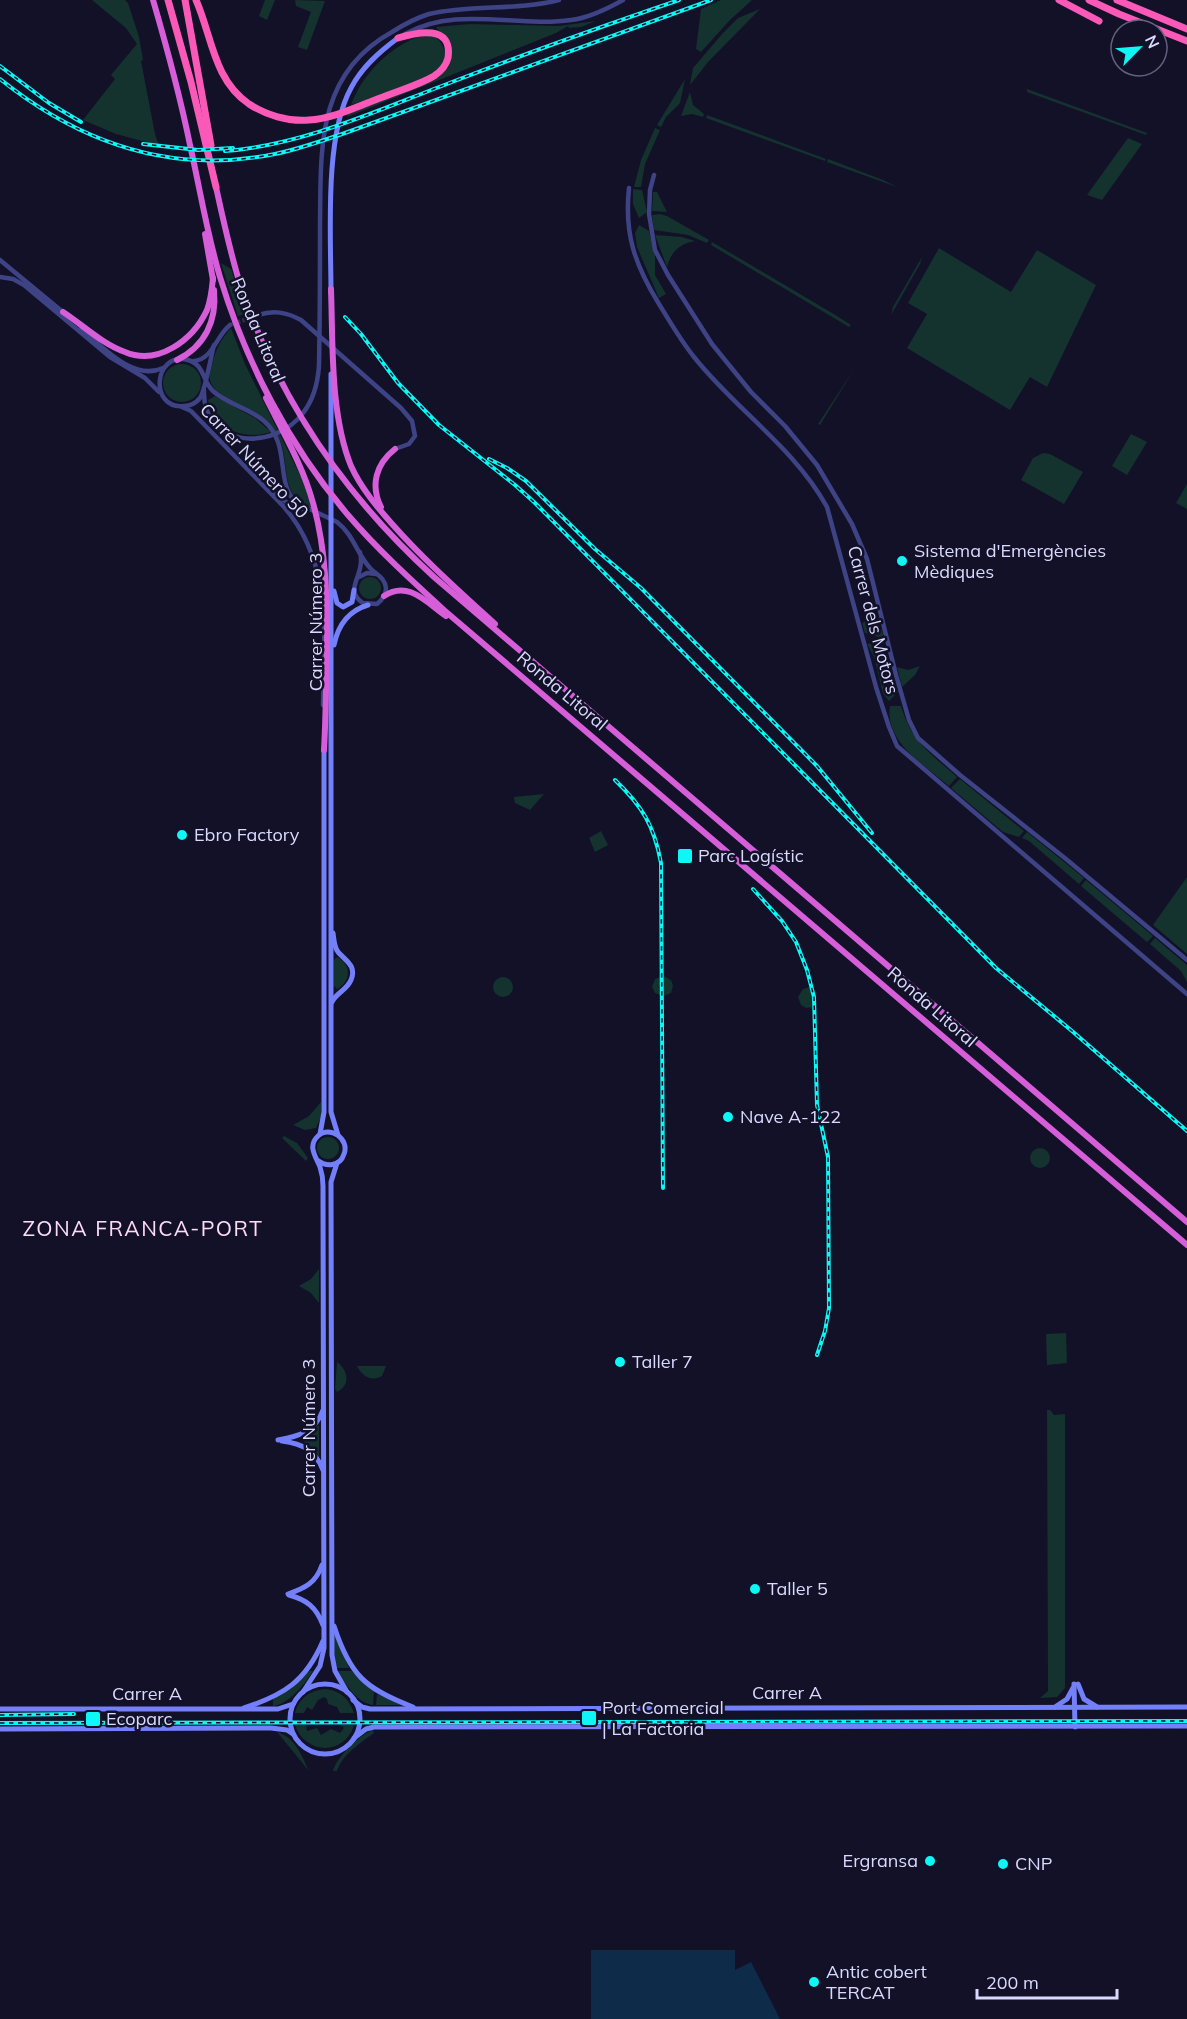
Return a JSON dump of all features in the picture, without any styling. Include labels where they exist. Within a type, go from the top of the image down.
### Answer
[{"type":"highway","name":"Ronda Litoral","points":[[153,0],[190,145],[212,257],[238,328],[260,378],[293,439],[348,515],[396,566],[477,638],[1187,1245]]},
{"type":"highway","points":[[168,0],[208,145]]},
{"type":"highway","points":[[185,0],[208,145]]},
{"type":"highway","points":[[196,0],[217,64],[226,81],[247,103],[284,119],[312,120],[346,111],[426,80],[439,72],[447,62],[447,46],[436,33],[423,31],[398,38]]},
{"type":"highway","points":[[1059,0],[1099,21]]},
{"type":"highway","points":[[1089,0],[1187,41]]},
{"type":"highway","points":[[1117,0],[1187,29]]},
{"type":"highway","name":"Ronda Litoral","points":[[208,145],[224,225],[237,273],[254,323],[274,370],[304,423],[336,472],[367,510],[407,553],[1187,1222]]},
{"type":"highway","points":[[177,360],[195,349],[209,328],[214,307],[212,257]]},
{"type":"highway","points":[[63,312],[117,349],[134,355],[153,355],[173,348],[192,333],[207,309],[213,278]]},
{"type":"highway","points":[[331,289],[332,355],[337,404],[351,464],[364,489],[432,568],[520,647],[531,660]]},
{"type":"highway","points":[[260,378],[262,388],[297,459],[318,521],[327,585],[327,705],[324,750]]},
{"type":"highway","points":[[393,525],[377,500],[375,486],[379,467],[395,449]]},
{"type":"highway","points":[[384,596],[393,590],[409,591],[477,638]]},
{"type":"main road","points":[[331,289],[334,146],[342,109],[351,87],[365,66],[398,38]]},
{"type":"main road","name":"Carrer Número 3","points":[[332,355],[331,1117],[338,1135]]},
{"type":"main road","points":[[331,580],[336,601],[341,606],[351,604],[354,590]]},
{"type":"main road","points":[[332,655],[335,636],[342,622],[354,611],[368,605]]},
{"type":"main road","points":[[320,1134],[328,1132],[338,1135],[344,1143],[344,1154],[337,1163],[327,1165],[317,1160],[313,1152],[313,1145],[320,1134],[324,1112],[324,750]]},
{"type":"main road","points":[[330,924],[336,948],[350,963],[353,972],[350,982],[334,997],[331,1007]]},
{"type":"main road","name":"Carrer Número 3","points":[[303,1692],[323,1659],[324,1637],[324,1186],[317,1160]]},
{"type":"main road","name":"Carrer Número 3","points":[[337,1163],[331,1182],[333,1663],[337,1676],[347,1692]]},
{"type":"main road","points":[[324,1406],[320,1417],[309,1431],[278,1440],[298,1443],[308,1448],[318,1459],[324,1473]]},
{"type":"main road","points":[[324,1557],[320,1571],[311,1584],[288,1594],[310,1604],[318,1613],[324,1628]]},
{"type":"main road","points":[[333,1620],[344,1653],[361,1679],[377,1691],[417,1709]]},
{"type":"main road","points":[[239,1709],[273,1697],[294,1684],[309,1668],[324,1637]]},
{"type":"main road","points":[[336,1685],[347,1692],[353,1700],[359,1718],[354,1738],[338,1751],[324,1754],[309,1749],[293,1734],[290,1719],[293,1704],[303,1692],[312,1686],[336,1685]]},
{"type":"main road","points":[[1054,1708],[1067,1699],[1075,1685]]},
{"type":"main road","points":[[1075,1685],[1075,1727]]},
{"type":"main road","points":[[1075,1685],[1084,1699],[1098,1708]]},
{"type":"main road","name":"Carrer A","points":[[353,1700],[362,1707],[370,1709],[1187,1707]]},
{"type":"main road","name":"Carrer A","points":[[0,1709],[282,1709],[293,1704]]},
{"type":"main road","name":"Carrer A","points":[[354,1738],[366,1729],[374,1727],[1187,1726]]},
{"type":"main road","name":"Carrer A","points":[[3,1729],[271,1728],[287,1730],[293,1734]]},
{"type":"street","points":[[214,345],[205,380],[204,399],[208,414],[215,424],[222,430],[247,439],[269,437],[287,429],[306,409],[318,381],[322,151],[329,109],[347,70],[364,51],[400,27],[427,15],[460,10],[535,6],[560,0]]},
{"type":"street","points":[[398,38],[423,26],[458,18],[526,21],[572,20],[605,10],[623,0]]},
{"type":"street","name":"Carrer dels Motors","points":[[654,175],[650,190],[649,214],[655,250],[668,275],[712,344],[745,386],[788,430],[817,465],[852,524],[867,560],[896,675],[909,720],[918,738],[960,775],[1074,865],[1187,960]]},
{"type":"street","name":"Carrer dels Motors","points":[[629,188],[627,210],[629,238],[641,273],[656,300],[694,358],[800,466],[826,507],[876,687],[897,746],[1187,994]]},
{"type":"street","points":[[0,260],[106,349],[129,365],[148,372],[165,367],[177,360],[191,361],[205,358],[221,333],[230,326]]},
{"type":"street","points":[[1,277],[13,279],[24,285],[110,357],[148,381],[171,404],[181,406],[195,403],[204,390]]},
{"type":"street","points":[[258,315],[278,312],[301,320],[401,408],[412,421],[415,433],[409,444],[395,449]]},
{"type":"street","points":[[191,361],[199,366],[214,392],[256,416],[268,426],[280,447],[288,492],[294,501],[313,508],[342,526],[360,552],[367,565],[384,582],[386,587],[384,596],[377,604],[368,605],[357,598],[354,590],[362,567],[360,552]]},
{"type":"street","points":[[163,397],[159,383],[160,375],[165,367]]},
{"type":"street","name":"Carrer Número 50","points":[[181,406],[191,411],[257,479],[297,524],[312,551],[322,598],[324,750]]},
{"type":"street","points":[[257,479],[285,502],[299,509],[313,508]]},
{"type":"street","points":[[359,577],[367,573],[377,574]]},
{"type":"green space","points":[[92,0],[125,0],[128,3],[139,37],[143,60],[141,61],[157,145],[116,134],[83,120],[115,79],[111,75],[137,44],[126,28]]},
{"type":"green space","points":[[265,0],[275,0],[267,20],[259,16]]},
{"type":"green space","points":[[295,0],[325,1],[307,50],[298,47],[311,12],[296,6]]},
{"type":"green space","points":[[721,0],[752,0],[701,52],[696,49],[701,9]]},
{"type":"green space","points":[[760,9],[708,62],[690,85],[693,68],[723,33],[738,18]]},
{"type":"green space","points":[[596,21],[581,27],[569,28],[568,26],[556,33],[347,117],[348,113],[444,71],[447,42],[436,27],[470,24],[558,26]]},
{"type":"green space","points":[[423,35],[435,36],[444,48],[445,58],[439,68],[416,81],[351,105],[363,82],[379,62],[400,46]]},
{"type":"green space","points":[[685,79],[680,103],[666,117],[661,127],[657,125]]},
{"type":"green space","points":[[1027,89],[1147,133],[1146,135],[1027,92]]},
{"type":"green space","points":[[690,92],[693,105],[704,114],[703,117],[692,114],[681,116]]},
{"type":"green space","points":[[707,115],[826,159],[825,161],[706,118]]},
{"type":"green space","points":[[655,128],[660,130],[645,164],[641,187],[634,187],[641,160]]},
{"type":"green space","points":[[1128,138],[1142,144],[1102,200],[1087,195]]},
{"type":"green space","points":[[828,159],[883,180],[897,187],[827,162]]},
{"type":"green space","points":[[633,189],[642,190],[647,212],[639,218],[633,204]]},
{"type":"green space","points":[[653,192],[657,192],[667,212],[652,211]]},
{"type":"green space","points":[[660,214],[709,240],[707,243],[688,235],[654,230],[652,215]]},
{"type":"green space","points":[[639,225],[649,231],[655,255],[655,275],[666,294],[659,298],[637,247],[635,233]]},
{"type":"green space","points":[[655,235],[682,237],[695,241],[676,249],[667,267]]},
{"type":"green space","points":[[712,242],[851,325],[849,327],[711,245]]},
{"type":"green space","points":[[939,248],[1011,292],[1037,250],[1096,285],[1047,387],[1030,377],[1010,410],[907,348],[927,314],[908,303]]},
{"type":"green space","points":[[922,257],[920,264],[891,315],[893,307]]},
{"type":"green space","points":[[221,263],[231,269],[246,314],[238,316]]},
{"type":"green space","points":[[231,328],[245,364],[303,481],[311,507],[293,494],[289,485],[281,442],[276,432],[261,417],[222,395],[211,383],[210,374],[215,355],[221,341]]},
{"type":"green space","points":[[182,364],[195,370],[201,383],[195,396],[182,402],[169,396],[163,383],[169,370]]},
{"type":"green space","points":[[855,368],[820,425],[818,424]]},
{"type":"green space","points":[[215,396],[255,418],[271,432],[251,435],[223,425],[211,410],[208,400]]},
{"type":"green space","points":[[1131,434],[1147,442],[1127,475],[1112,466]]},
{"type":"green space","points":[[1043,453],[1050,454],[1083,472],[1064,504],[1021,480],[1033,458]]},
{"type":"green space","points":[[1187,484],[1187,509],[1176,503]]},
{"type":"green space","points":[[366,577],[374,577],[381,584],[381,592],[374,599],[366,599],[359,592],[359,584]]},
{"type":"green space","points":[[873,618],[882,630],[885,644],[878,637],[865,633],[862,623]]},
{"type":"green space","points":[[872,643],[883,649],[892,681],[896,684],[898,692],[889,701],[883,694],[874,657],[867,644]]},
{"type":"green space","points":[[920,666],[915,675],[902,687],[897,667],[908,670]]},
{"type":"green space","points":[[890,706],[901,706],[916,738],[930,754],[957,777],[949,786],[900,742],[893,731]]},
{"type":"green space","points":[[960,779],[1024,831],[1019,837],[1003,832],[951,788]]},
{"type":"green space","points":[[544,794],[530,810],[515,803],[514,797]]},
{"type":"green space","points":[[601,831],[608,845],[595,852],[589,838]]},
{"type":"green space","points":[[1027,832],[1084,878],[1079,884],[1029,841],[1022,838]]},
{"type":"green space","points":[[1187,877],[1187,954],[1153,925]]},
{"type":"green space","points":[[1086,880],[1153,936],[1147,942],[1081,886]]},
{"type":"green space","points":[[1155,938],[1187,965],[1187,982],[1181,971],[1150,944]]},
{"type":"green space","points":[[337,957],[345,964],[348,973],[345,982],[337,989],[334,986],[334,960]]},
{"type":"green space","points":[[662,976],[662,996],[655,993],[652,987],[655,979]]},
{"type":"green space","points":[[664,976],[671,980],[673,986],[671,993],[664,996]]},
{"type":"green space","points":[[503,977],[510,980],[513,987],[510,994],[503,997],[496,994],[493,987],[496,980]]},
{"type":"green space","points":[[810,987],[814,1007],[806,1008],[801,1005],[798,997],[803,989]]},
{"type":"green space","points":[[321,1102],[321,1117],[316,1128],[305,1130],[293,1125],[309,1116]]},
{"type":"green space","points":[[284,1136],[297,1143],[308,1158],[306,1161],[282,1138]]},
{"type":"green space","points":[[328,1137],[336,1140],[339,1148],[336,1156],[328,1159],[320,1156],[317,1148],[320,1140]]},
{"type":"green space","points":[[1040,1148],[1047,1151],[1050,1158],[1047,1165],[1040,1168],[1033,1165],[1030,1158],[1033,1151]]},
{"type":"green space","points":[[319,1269],[318,1302],[311,1293],[299,1286],[311,1279]]},
{"type":"green space","points":[[1066,1333],[1067,1363],[1047,1365],[1046,1334]]},
{"type":"green space","points":[[337,1362],[346,1373],[346,1382],[337,1392],[335,1389]]},
{"type":"green space","points":[[357,1366],[386,1366],[382,1376],[371,1378],[361,1373]]},
{"type":"green space","points":[[1047,1410],[1054,1415],[1065,1414],[1065,1688],[1057,1697],[1040,1698],[1048,1691]]},
{"type":"green space","points":[[319,1425],[318,1456],[304,1442],[305,1437]]},
{"type":"green space","points":[[334,1633],[349,1668],[337,1668],[333,1645]]},
{"type":"green space","points":[[309,1671],[313,1671],[296,1693],[285,1702],[273,1706],[273,1699],[293,1687]]},
{"type":"green space","points":[[338,1671],[352,1671],[374,1691],[373,1705],[357,1697]]},
{"type":"green space","points":[[326,1689],[344,1696],[354,1713],[340,1713],[337,1707],[328,1704],[324,1697],[318,1700],[312,1710],[307,1707],[304,1713],[295,1713],[299,1703],[306,1696]]},
{"type":"green space","points":[[377,1694],[402,1705],[376,1705]]},
{"type":"green space","points":[[295,1725],[306,1725],[307,1731],[317,1728],[321,1735],[331,1729],[340,1733],[344,1728],[341,1725],[354,1725],[342,1742],[334,1747],[325,1748],[307,1742]]},
{"type":"green space","points":[[373,1730],[374,1733],[347,1755],[337,1771],[333,1771],[349,1747]]},
{"type":"green space","points":[[277,1732],[289,1738],[301,1753],[309,1771]]},
{"type":"water","points":[[591,1950],[735,1950],[735,1970],[751,1962],[780,2019],[591,2019]]},
{"type":"tunnel","points":[[230,325],[258,315]]},
{"type":"railway","points":[[225,151],[283,142],[340,125],[480,71],[679,0]]},
{"type":"railway","points":[[0,79],[62,121],[129,148],[164,156],[200,160],[237,159],[275,154],[328,139],[711,0]]},
{"type":"railway","points":[[0,66],[49,103],[81,122]]},
{"type":"railway","points":[[143,144],[198,150],[233,148]]},
{"type":"railway","points":[[345,317],[361,334],[398,383],[439,425],[534,502],[996,968],[1187,1131]]},
{"type":"railway","points":[[489,459],[526,481],[595,549],[641,588],[817,766],[872,833]]},
{"type":"railway","points":[[615,780],[646,817],[655,838],[661,863],[663,1188]]},
{"type":"railway","points":[[753,889],[782,921],[796,942],[814,997],[817,1105],[828,1157],[829,1308],[825,1331],[817,1355]]},
{"type":"railway","points":[[0,1715],[74,1714]]},
{"type":"railway","points":[[0,1723],[1187,1721]]},
{"type":"place","name":"Sistema d'Emergències Mèdiques","points":[[902,561]]},
{"type":"place","name":"Ebro Factory","points":[[182,835]]},
{"type":"place","name":"Parc Logístic","points":[[685,856]]},
{"type":"place","name":"Nave A-122","points":[[728,1117]]},
{"type":"place","name":"Taller 7","points":[[620,1362]]},
{"type":"place","name":"Taller 5","points":[[755,1589]]},
{"type":"place","name":"Port Comercial | La Factoria","points":[[589,1718]]},
{"type":"place","name":"Ecoparc","points":[[93,1719]]},
{"type":"place","name":"Ergransa","points":[[930,1861]]},
{"type":"place","name":"CNP","points":[[1003,1864]]},
{"type":"place","name":"Antic cobert TERCAT","points":[[814,1982]]},
{"type":"district","name":"ZONA FRANCA-PORT","points":[[143,1229]]}]
